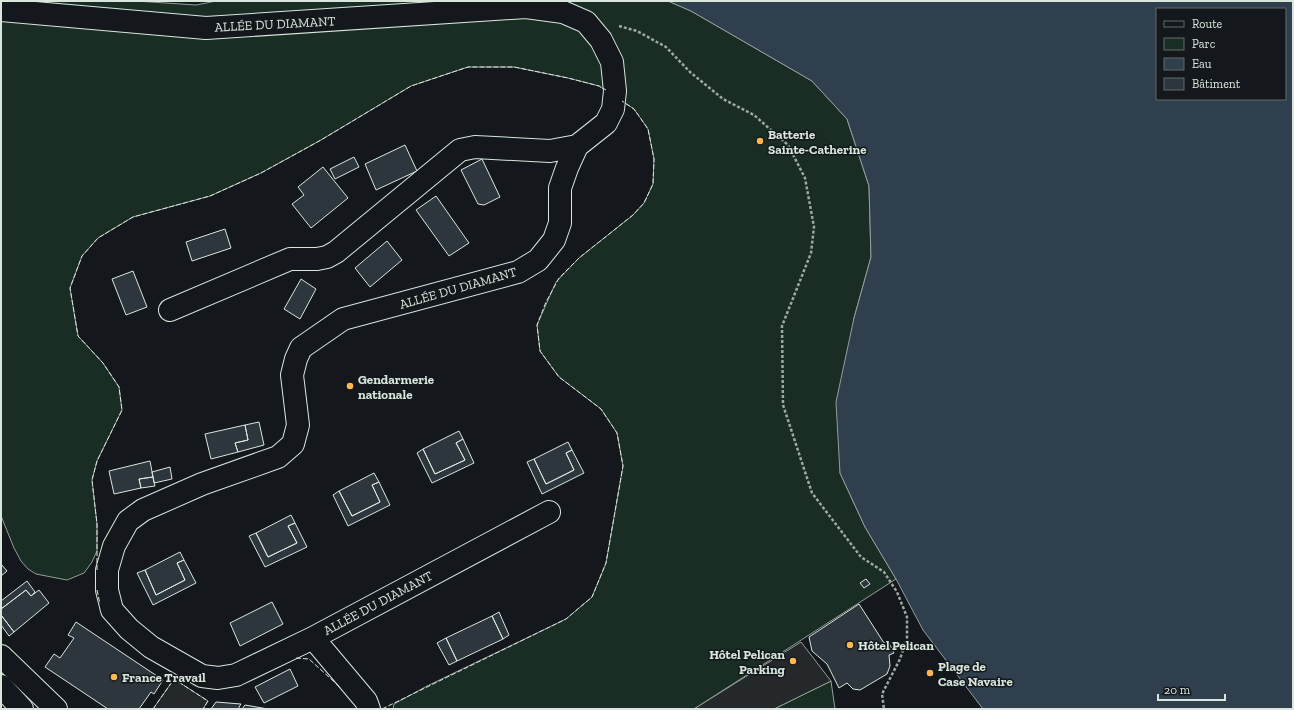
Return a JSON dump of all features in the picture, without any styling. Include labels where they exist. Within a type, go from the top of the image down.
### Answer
[{"type":"street","name":"ALLÉE DU DIAMANT","points":[[1,10],[206,28],[526,7],[564,12],[586,22],[601,40],[612,62],[615,91],[613,109],[606,123],[577,146],[560,188],[560,223],[554,240],[538,260],[518,272],[343,319],[301,348],[296,359],[292,375],[298,424],[293,444],[278,457],[202,484],[143,510],[128,521],[114,546],[107,570],[107,590],[112,610],[130,629],[151,647],[202,676],[218,678],[236,675],[313,638],[549,512]]},
{"type":"street","points":[[170,310],[290,259],[317,259],[327,257],[336,252],[460,150],[475,146],[550,151],[577,146]]},
{"type":"street","name":"ALLÉE DU DIAMANT","points":[[313,638],[366,701],[369,709]]},
{"type":"street","points":[[1,656],[56,709]]},
{"type":"street","points":[[1,686],[22,709]]},
{"type":"path","points":[[586,22],[607,22],[638,31],[666,47],[690,72],[723,99],[754,115],[788,144],[805,178],[814,227],[811,253],[782,326],[783,405],[812,493],[861,557],[884,572],[897,592],[906,617],[907,639],[900,659],[882,694],[884,709]]},
{"type":"green space","points":[[16,1],[136,1],[196,5],[216,1],[668,1],[691,11],[812,81],[847,119],[869,186],[871,257],[854,318],[840,473],[865,527],[896,579],[694,709],[393,709],[394,704],[427,686],[566,619],[592,597],[606,563],[623,466],[617,433],[601,409],[559,377],[540,351],[537,325],[556,282],[579,258],[633,215],[644,203],[653,184],[654,159],[648,129],[634,109],[599,86],[514,67],[468,67],[411,86],[321,140],[261,173],[210,196],[133,217],[98,238],[82,256],[70,288],[78,336],[103,363],[119,387],[122,410],[97,461],[92,480],[97,524],[97,551],[92,562],[84,573],[67,580],[36,574],[28,569],[21,561],[14,548],[1,516],[1,22]]},
{"type":"green space","points":[[831,681],[835,709],[774,709]]},
{"type":"shaded area","name":"Hôtel Pelican Parking","points":[[801,642],[831,681],[774,709],[694,709]]},
{"type":"shaded area","points":[[174,679],[208,701],[203,709],[153,709]]},
{"type":"water","points":[[668,1],[1293,1],[1293,709],[983,709],[923,630],[896,579],[865,527],[840,473],[836,402],[854,318],[871,257],[869,186],[847,119],[812,81],[691,11]]},
{"type":"building","points":[[405,145],[417,171],[376,190],[365,164]]},
{"type":"building","points":[[354,157],[359,167],[335,179],[330,169]]},
{"type":"building","points":[[482,159],[500,197],[484,205],[478,204],[461,170]]},
{"type":"building","points":[[323,167],[348,198],[311,228],[292,204],[304,195],[298,187]]},
{"type":"building","points":[[436,196],[469,243],[449,256],[416,210]]},
{"type":"building","points":[[225,229],[231,248],[192,261],[186,242]]},
{"type":"building","points":[[387,241],[402,260],[370,287],[355,268]]},
{"type":"building","points":[[133,271],[147,307],[126,315],[112,279]]},
{"type":"building","points":[[301,279],[316,289],[300,319],[284,309]]},
{"type":"building","points":[[259,422],[264,445],[238,452],[235,443],[248,440],[245,425]]},
{"type":"building","points":[[245,425],[248,440],[235,443],[238,452],[211,459],[205,434]]},
{"type":"building","points":[[459,431],[463,439],[456,443],[465,460],[435,474],[423,449]]},
{"type":"building","points":[[463,439],[474,463],[432,483],[417,453],[423,449],[435,474],[465,460],[456,443]]},
{"type":"building","points":[[568,442],[572,450],[566,453],[574,470],[546,484],[534,459]]},
{"type":"building","points":[[572,450],[584,473],[542,494],[527,462],[534,459],[546,484],[574,470],[566,453]]},
{"type":"building","points":[[150,461],[153,477],[139,479],[141,488],[114,494],[109,471]]},
{"type":"building","points":[[170,467],[172,479],[154,483],[152,472]]},
{"type":"building","points":[[374,473],[379,482],[372,485],[380,502],[352,516],[339,491]]},
{"type":"building","points":[[153,477],[155,486],[141,488],[139,479]]},
{"type":"building","points":[[379,482],[390,505],[348,526],[333,495],[339,491],[352,516],[380,502],[372,485]]},
{"type":"building","points":[[291,515],[295,523],[288,526],[297,543],[268,557],[256,533]]},
{"type":"building","points":[[295,523],[307,547],[265,567],[249,536],[256,533],[268,557],[297,543],[288,526]]},
{"type":"building","points":[[180,552],[184,560],[177,563],[185,580],[156,595],[145,570]]},
{"type":"building","points":[[184,560],[196,583],[153,605],[137,573],[145,570],[156,595],[185,580],[177,563]]},
{"type":"building","points":[[1,564],[7,571],[1,576]]},
{"type":"building","points":[[866,579],[870,584],[864,588],[860,583]]},
{"type":"building","points":[[27,581],[35,592],[31,596],[26,590],[1,609],[1,601]]},
{"type":"building","points":[[26,590],[31,596],[39,590],[49,603],[14,632],[1,615],[1,609]]},
{"type":"building","points":[[272,602],[283,624],[240,646],[230,623]]},
{"type":"building","name":"Hôtel Pelican","points":[[859,604],[884,643],[888,641],[894,653],[889,655],[890,666],[887,674],[860,690],[853,689],[847,683],[839,688],[827,664],[812,651],[809,637]]},
{"type":"building","points":[[499,612],[509,635],[503,639],[492,616]]},
{"type":"building","points":[[1,615],[14,632],[9,636],[1,625]]},
{"type":"building","points":[[492,616],[503,639],[457,661],[446,638]]},
{"type":"building","points":[[76,622],[163,680],[154,694],[151,692],[139,709],[108,709],[45,667],[54,654],[60,658],[74,638],[68,635]]},
{"type":"building","points":[[446,638],[457,661],[449,665],[437,643]]},
{"type":"building","points":[[290,669],[298,686],[264,703],[255,687]]},
{"type":"building","points":[[216,702],[241,704],[238,709],[211,709]]},
{"type":"building","points":[[245,705],[268,709],[242,709]]},
{"type":"fence","points":[[97,570],[97,524],[92,480],[97,461],[122,410],[119,387],[103,363],[78,336],[70,288],[82,256],[98,238],[133,217],[210,196],[261,173],[321,140],[411,86],[468,67],[514,67],[568,78],[599,86],[606,90]]},
{"type":"fence","points":[[382,709],[566,619],[592,597],[606,563],[623,466],[617,433],[601,409],[559,377],[540,351],[537,325],[546,302],[559,278],[579,258],[633,215],[644,203],[653,184],[654,159],[648,129],[634,109],[622,101]]},
{"type":"fence","points":[[97,590],[100,604]]},
{"type":"fence","points":[[296,658],[309,659],[341,688]]},
{"type":"fence","points":[[153,709],[174,679],[208,701],[203,709]]},
{"type":"place","name":"Batterie Sainte-Catherine","points":[[760,141]]},
{"type":"place","name":"Gendarmerie nationale","points":[[350,386]]},
{"type":"place","name":"Hôtel Pelican","points":[[850,645]]},
{"type":"place","name":"Hôtel Pelican Parking","points":[[793,661]]},
{"type":"place","name":"Plage de Case Navaire","points":[[930,673]]},
{"type":"place","name":"France Travail","points":[[114,677]]}]
